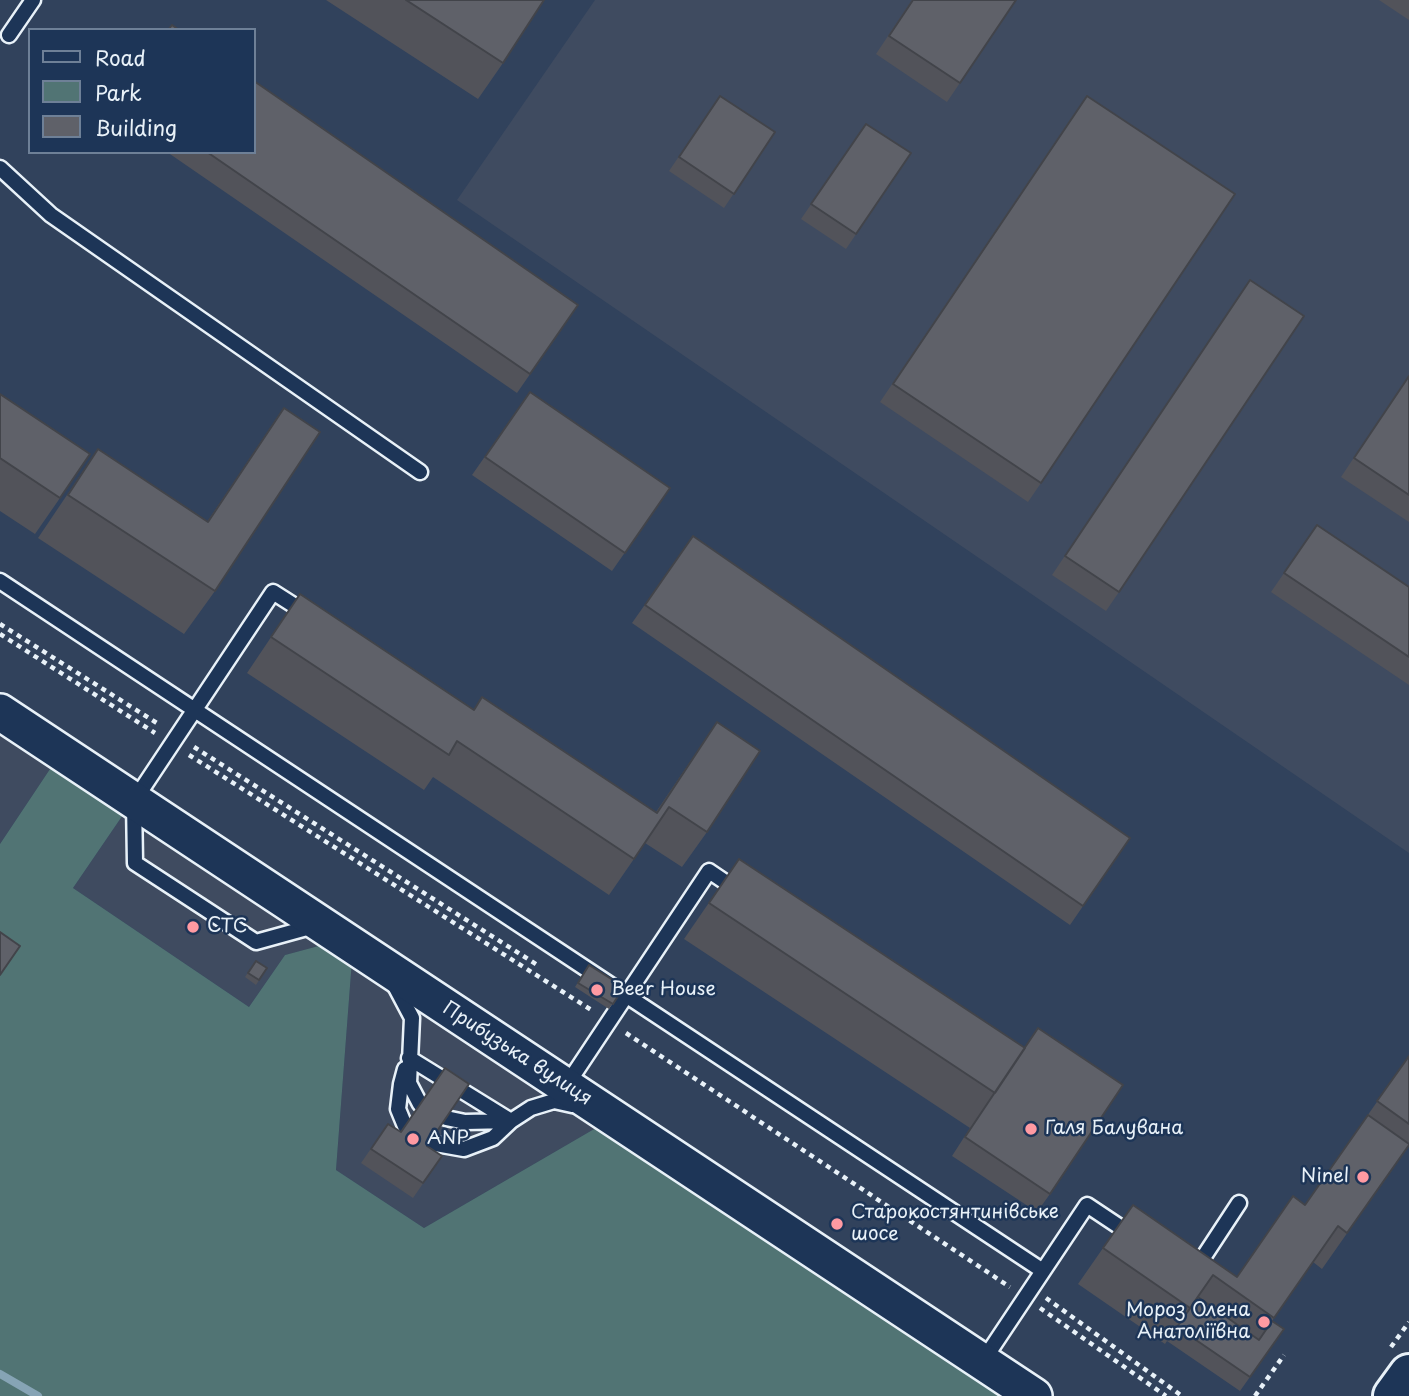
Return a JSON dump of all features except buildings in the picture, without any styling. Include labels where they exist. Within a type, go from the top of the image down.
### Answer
[{"type":"main road","points":[[1393,1396],[1409,1374]]},
{"type":"street","name":"Прибузька вулиця","points":[[0,712],[1034,1396]]},
{"type":"lane","points":[[9,35],[33,0]]},
{"type":"lane","points":[[0,168],[51,215],[420,472]]},
{"type":"lane","points":[[0,581],[1043,1271]]},
{"type":"lane","points":[[319,622],[273,592],[134,801],[135,863],[257,942],[321,924]]},
{"type":"lane","points":[[566,1086],[709,871],[755,902]]},
{"type":"lane","points":[[384,966],[412,1018],[409,1083],[420,1104]]},
{"type":"lane","points":[[409,1058],[511,1121]]},
{"type":"lane","points":[[405,1126],[398,1109],[401,1084],[409,1058]]},
{"type":"lane","points":[[430,1141],[464,1149],[493,1138],[511,1121],[531,1108],[554,1101],[608,1114]]},
{"type":"lane","points":[[446,1118],[465,1122],[511,1121]]},
{"type":"lane","points":[[1181,1268],[1192,1275],[1239,1203]]},
{"type":"lane","points":[[982,1362],[1087,1205],[1139,1240]]},
{"type":"path","points":[[0,634],[609,1022],[1025,1298],[1166,1396]]},
{"type":"path","points":[[1255,1396],[1284,1355]]},
{"type":"shaded area","points":[[595,0],[1409,0],[1409,853],[457,200]]},
{"type":"shaded area","points":[[0,727],[54,763],[0,844]]},
{"type":"shaded area","points":[[127,809],[326,944],[285,955],[249,1007],[73,888]]},
{"type":"shaded area","points":[[352,960],[601,1125],[424,1228],[336,1170]]},
{"type":"green space","points":[[54,763],[127,809],[73,888],[249,1007],[285,955],[326,944],[352,960],[336,1170],[424,1228],[601,1125],[1010,1396],[0,1396],[0,844]]},
{"type":"waterway","points":[[0,1374],[38,1396]]},
{"type":"place","name":"СТС","points":[[193,927]]},
{"type":"place","name":"Beer House","points":[[597,990]]},
{"type":"place","name":"Галя Балувана","points":[[1031,1129]]},
{"type":"place","name":"ANP","points":[[413,1139]]},
{"type":"place","name":"Ninel","points":[[1363,1177]]},
{"type":"place","name":"Старокостянтинівське шосе","points":[[837,1224]]},
{"type":"place","name":"Мороз Олена Анатоліївна","points":[[1264,1322]]}]
